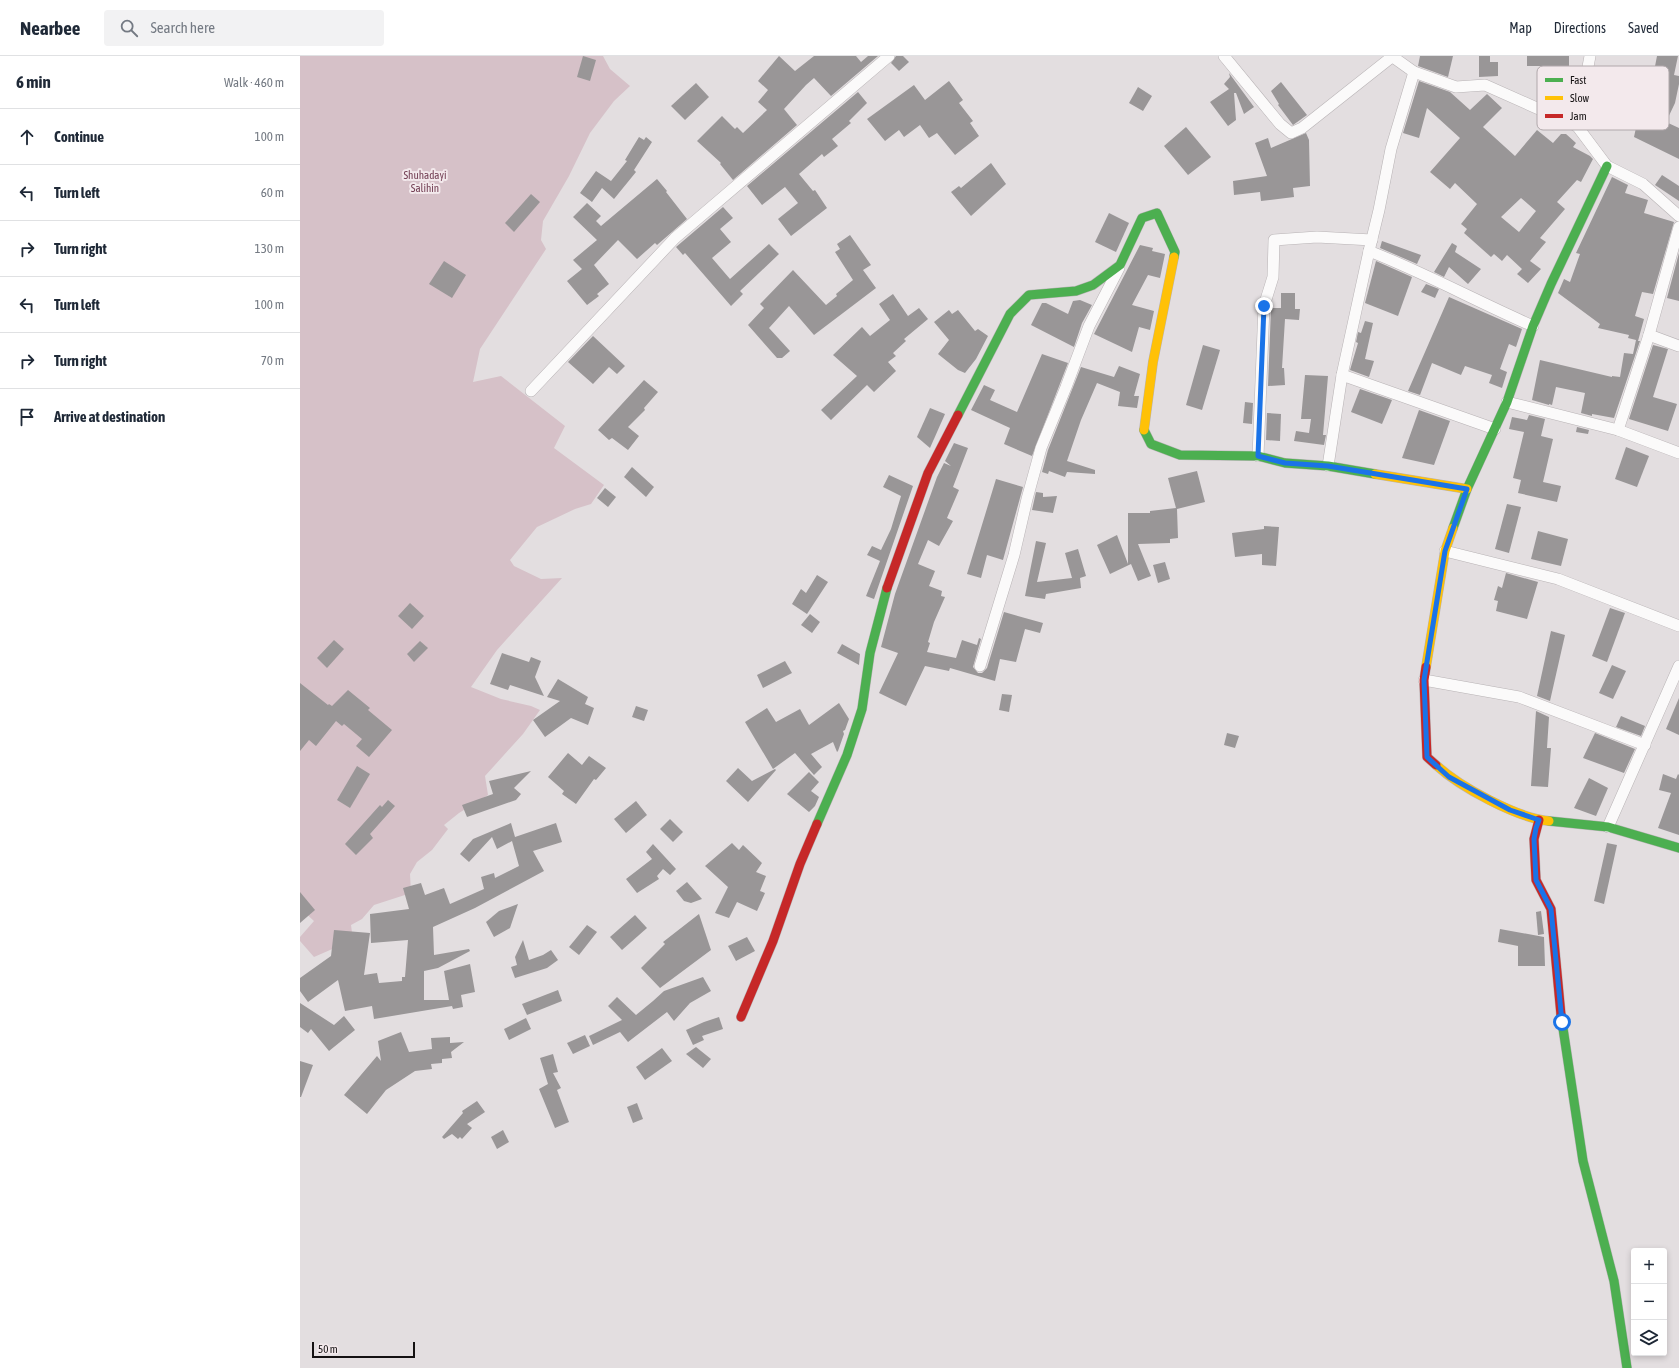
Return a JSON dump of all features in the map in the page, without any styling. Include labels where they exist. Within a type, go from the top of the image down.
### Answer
[{"type":"street","points":[[531,390],[675,238],[889,56]]},
{"type":"street","points":[[1224,56],[1280,124],[1291,134],[1302,128],[1393,56],[1414,72],[1456,87],[1485,85],[1537,108]]},
{"type":"street","points":[[1588,66],[1590,56]]},
{"type":"street","points":[[1328,466],[1342,375],[1391,149],[1414,72]]},
{"type":"street","points":[[1580,130],[1607,166],[1643,184],[1679,216]]},
{"type":"street","points":[[1607,166],[1551,284],[1533,326],[1507,402],[1467,489],[1445,551],[1424,680],[1427,757],[1449,777],[1510,810],[1539,820],[1608,827],[1679,848]]},
{"type":"street","points":[[980,666],[1014,555],[1041,448],[1066,388],[1089,326],[1142,218],[1157,213],[1175,252],[1152,370],[1144,430],[1151,444],[1180,455],[1258,456],[1285,463],[1328,466],[1467,489]]},
{"type":"street","points":[[1618,430],[1649,335],[1679,227]]},
{"type":"street","points":[[1258,456],[1264,306],[1273,277],[1274,240],[1316,237],[1372,240]]},
{"type":"street","points":[[1369,251],[1407,266],[1477,301],[1533,326]]},
{"type":"street","points":[[741,1017],[773,941],[800,864],[847,755],[862,709],[870,653],[886,591],[928,473],[989,352],[1010,314],[1029,295],[1076,291],[1093,285],[1120,265]]},
{"type":"street","points":[[1649,335],[1679,346]]},
{"type":"street","points":[[1342,375],[1495,429]]},
{"type":"street","points":[[1507,402],[1618,430],[1679,453]]},
{"type":"street","points":[[1445,551],[1558,579],[1679,626]]},
{"type":"street","points":[[1608,827],[1679,666]]},
{"type":"street","points":[[1424,680],[1520,697],[1645,745]]},
{"type":"street","points":[[1539,820],[1534,839],[1536,880],[1551,909],[1562,1022],[1583,1161],[1598,1212],[1614,1282],[1627,1368]]},
{"type":"green space","name":"Shuhadayi Salihin","points":[[300,56],[603,56],[610,69],[630,86],[614,101],[590,133],[569,176],[543,221],[541,240],[546,249],[480,349],[473,382],[501,376],[565,426],[554,448],[604,485],[591,504],[575,509],[537,527],[510,560],[514,566],[541,579],[562,578],[497,650],[471,687],[501,699],[531,706],[540,710],[523,734],[485,776],[488,795],[459,813],[444,825],[448,829],[432,850],[417,862],[410,874],[411,893],[374,905],[362,919],[351,925],[353,940],[314,957],[300,941],[300,937],[314,921],[300,908]]},
{"type":"building","points":[[583,56],[596,60],[590,81],[577,77]]},
{"type":"building","points":[[779,56],[795,71],[814,56],[856,56],[861,62],[868,56],[878,56],[831,96],[814,78],[784,109],[797,125],[733,180],[720,164],[721,163],[697,141],[722,116],[735,129],[737,127],[743,133],[767,110],[758,102],[768,90],[758,81]]},
{"type":"building","points":[[896,56],[903,56],[909,62],[899,71],[891,63]]},
{"type":"building","points":[[1420,56],[1453,56],[1448,77],[1418,66]]},
{"type":"building","points":[[1479,56],[1490,56],[1490,62],[1498,62],[1498,76],[1479,77]]},
{"type":"building","points":[[1527,56],[1569,56],[1569,66],[1527,66]]},
{"type":"building","points":[[1657,56],[1678,56],[1674,75],[1679,76],[1679,84],[1675,103],[1669,116],[1669,66],[1655,66]]},
{"type":"building","points":[[1229,73],[1254,107],[1244,114],[1236,93],[1234,93],[1236,120],[1228,126],[1210,102],[1229,89],[1224,84],[1230,77]]},
{"type":"building","points":[[949,81],[963,100],[959,103],[973,121],[970,123],[979,136],[955,155],[937,133],[929,138],[920,125],[904,137],[899,130],[885,141],[867,119],[914,85],[925,100]]},
{"type":"building","points":[[1419,81],[1450,92],[1470,110],[1487,94],[1502,108],[1483,127],[1515,156],[1537,130],[1553,143],[1561,134],[1566,134],[1576,143],[1573,147],[1593,159],[1581,182],[1577,180],[1557,202],[1565,209],[1540,238],[1546,242],[1530,261],[1541,269],[1528,283],[1517,274],[1522,269],[1507,255],[1502,261],[1494,254],[1491,257],[1464,233],[1467,229],[1461,224],[1477,204],[1455,183],[1450,189],[1430,172],[1460,138],[1427,108],[1419,138],[1403,133]],"holes":[[[1521,198],[1536,211],[1519,232],[1501,217]]]},
{"type":"building","points":[[1281,82],[1307,115],[1293,125],[1278,105],[1279,104],[1271,91]]},
{"type":"building","points":[[696,83],[709,97],[685,120],[671,106]]},
{"type":"building","points":[[1138,87],[1152,96],[1143,111],[1129,103]]},
{"type":"building","points":[[858,92],[867,103],[849,121],[851,123],[832,139],[838,146],[824,157],[822,154],[799,174],[813,191],[815,190],[827,208],[791,236],[778,219],[798,203],[785,187],[762,205],[747,186]]},
{"type":"building","points":[[1669,123],[1679,128],[1679,159],[1634,137],[1636,130],[1669,130]]},
{"type":"building","points":[[1186,127],[1211,157],[1188,175],[1164,146]]},
{"type":"building","points":[[1306,133],[1309,140],[1310,186],[1293,188],[1294,197],[1261,201],[1260,192],[1234,195],[1233,181],[1267,176],[1255,143],[1268,138],[1271,148]]},
{"type":"building","points":[[639,137],[644,140],[646,137],[652,142],[634,170],[636,172],[614,199],[602,188],[592,202],[580,193],[596,171],[611,181],[627,161],[625,160]]},
{"type":"building","points":[[991,163],[1006,184],[971,216],[951,192],[959,186],[961,188]]},
{"type":"building","points":[[1662,175],[1679,186],[1679,201],[1655,185]]},
{"type":"building","points":[[1612,177],[1628,185],[1625,193],[1648,200],[1644,213],[1674,222],[1653,294],[1642,292],[1635,316],[1644,319],[1638,341],[1640,341],[1614,418],[1592,414],[1592,416],[1581,413],[1585,393],[1556,387],[1552,405],[1532,400],[1540,360],[1612,377],[1620,377],[1624,353],[1633,354],[1636,340],[1628,338],[1629,335],[1598,328],[1600,324],[1558,293],[1564,279],[1570,282],[1580,254],[1576,253]]},
{"type":"building","points":[[657,179],[687,219],[657,245],[655,243],[637,259],[618,240],[594,265],[609,284],[597,294],[599,296],[587,305],[567,281],[582,269],[573,260],[597,240],[573,217],[587,203],[601,216],[596,221],[601,226]]},
{"type":"building","points":[[531,194],[540,202],[514,232],[505,223]]},
{"type":"building","points":[[723,207],[733,218],[720,229],[731,242],[712,258],[730,279],[769,244],[779,254],[740,291],[743,294],[731,306],[685,253],[683,255],[676,247]]},
{"type":"building","points":[[1109,213],[1129,223],[1116,252],[1095,242]]},
{"type":"building","points":[[850,235],[871,265],[863,270],[876,288],[814,335],[789,306],[769,328],[790,351],[782,358],[777,358],[748,325],[764,308],[760,304],[793,270],[826,305],[837,296],[836,294],[853,280],[835,252],[840,249],[837,244]]},
{"type":"building","points":[[1382,241],[1421,255],[1417,264],[1380,248]]},
{"type":"building","points":[[1452,243],[1457,246],[1455,252],[1481,269],[1468,284],[1449,267],[1444,277],[1434,272]]},
{"type":"building","points":[[1140,245],[1153,248],[1152,251],[1165,254],[1160,278],[1148,275],[1132,305],[1154,311],[1150,330],[1139,327],[1132,352],[1094,334]]},
{"type":"building","points":[[1679,253],[1679,301],[1667,298]]},
{"type":"building","points":[[444,261],[466,275],[452,298],[429,284]]},
{"type":"building","points":[[1376,261],[1412,277],[1398,316],[1365,303]]},
{"type":"building","points":[[1426,284],[1439,289],[1435,298],[1421,292]]},
{"type":"building","points":[[1281,293],[1295,293],[1295,309],[1300,309],[1299,320],[1285,319],[1282,368],[1284,368],[1285,385],[1268,386],[1271,308],[1281,308]]},
{"type":"building","points":[[893,294],[908,316],[919,308],[928,319],[904,339],[906,341],[893,353],[896,356],[888,362],[896,371],[874,392],[867,385],[831,420],[821,410],[857,376],[833,355],[862,327],[870,336],[890,320],[879,304]]},
{"type":"building","points":[[1449,297],[1522,329],[1516,347],[1509,344],[1500,369],[1507,372],[1502,388],[1489,383],[1492,375],[1465,366],[1461,375],[1432,363],[1420,395],[1408,391]]},
{"type":"building","points":[[1080,300],[1092,305],[1082,323],[1074,347],[1031,325],[1042,303],[1046,303],[1068,314],[1073,301]]},
{"type":"building","points":[[949,310],[952,314],[958,310],[975,331],[978,329],[988,336],[976,359],[965,373],[958,370],[938,354],[949,340],[934,322]]},
{"type":"building","points":[[1365,321],[1373,323],[1365,359],[1374,361],[1369,377],[1350,370],[1358,343],[1356,342],[1358,332],[1361,333]]},
{"type":"building","points":[[593,336],[625,366],[617,374],[609,367],[593,384],[568,362]]},
{"type":"building","points":[[1203,345],[1220,350],[1202,410],[1186,405]]},
{"type":"building","points":[[1653,345],[1668,349],[1653,397],[1677,404],[1668,431],[1629,419]]},
{"type":"building","points":[[1042,354],[1068,363],[1032,456],[1004,444],[1010,428],[971,410],[984,385],[995,390],[990,400],[1017,412]]},
{"type":"building","points":[[1119,366],[1140,374],[1134,396],[1139,396],[1137,408],[1118,406],[1120,392],[1097,383],[1081,420],[1067,461],[1095,470],[1095,474],[1067,472],[1065,477],[1049,471],[1048,474],[1042,472],[1048,450],[1081,367],[1114,377]]},
{"type":"building","points":[[1305,375],[1328,376],[1323,435],[1326,435],[1324,445],[1294,441],[1296,431],[1309,433],[1311,419],[1301,419]]},
{"type":"building","points":[[644,380],[658,392],[644,408],[645,410],[628,427],[639,436],[628,450],[612,438],[609,440],[598,430]]},
{"type":"building","points":[[1360,389],[1392,400],[1382,424],[1351,412]]},
{"type":"building","points":[[1245,402],[1253,403],[1252,424],[1243,423]]},
{"type":"building","points":[[930,408],[945,414],[930,448],[917,437]]},
{"type":"building","points":[[1419,410],[1450,421],[1434,465],[1402,458]]},
{"type":"building","points":[[1267,413],[1281,414],[1280,441],[1266,440]]},
{"type":"building","points":[[1529,415],[1545,419],[1541,436],[1553,439],[1543,482],[1561,486],[1557,502],[1518,493],[1521,480],[1513,478],[1524,432],[1509,429],[1512,417],[1527,420]]},
{"type":"building","points":[[1577,427],[1589,430],[1588,434],[1576,432]]},
{"type":"building","points":[[954,443],[968,448],[953,487],[959,490],[947,518],[953,521],[939,546],[928,540],[918,564],[935,571],[929,586],[942,591],[941,596],[945,597],[934,622],[928,642],[930,643],[927,652],[956,658],[962,640],[977,645],[979,638],[981,639],[973,667],[978,673],[982,673],[987,668],[1004,612],[1043,623],[1040,633],[1025,629],[1016,662],[1000,659],[995,681],[950,668],[949,671],[925,666],[906,706],[879,693],[898,653],[881,647],[895,594],[937,477],[944,463],[951,466],[945,461]]},
{"type":"building","points":[[1626,447],[1649,456],[1637,487],[1615,479]]},
{"type":"building","points":[[632,467],[654,487],[646,497],[624,477]]},
{"type":"building","points":[[1197,471],[1205,502],[1177,509],[1178,538],[1170,539],[1170,543],[1138,544],[1151,576],[1138,581],[1131,564],[1110,574],[1097,545],[1117,535],[1128,564],[1128,513],[1150,513],[1150,511],[1176,508],[1168,478]]},
{"type":"building","points":[[889,475],[913,486],[874,599],[866,596],[880,561],[867,555],[872,546],[881,550],[891,529],[901,496],[883,487]]},
{"type":"building","points":[[996,479],[1023,487],[1003,560],[987,555],[981,578],[967,574]]},
{"type":"building","points":[[605,488],[616,497],[608,507],[597,498]]},
{"type":"building","points":[[1036,492],[1043,493],[1043,497],[1057,496],[1053,513],[1032,510]]},
{"type":"building","points":[[1507,504],[1521,507],[1509,553],[1495,549]]},
{"type":"building","points":[[1264,526],[1279,527],[1276,566],[1262,565],[1262,554],[1235,557],[1232,533],[1264,529]]},
{"type":"building","points":[[1538,531],[1568,539],[1561,566],[1531,559]]},
{"type":"building","points":[[1036,541],[1046,543],[1037,582],[1072,578],[1065,553],[1078,549],[1086,576],[1080,578],[1081,588],[1046,594],[1045,599],[1025,596]]},
{"type":"building","points":[[1165,562],[1170,579],[1158,583],[1153,565]]},
{"type":"building","points":[[1506,573],[1538,582],[1527,619],[1496,611],[1498,601],[1494,600],[1498,586],[1502,588]]},
{"type":"building","points":[[817,575],[828,582],[807,614],[792,604],[801,589],[806,593]]},
{"type":"building","points":[[410,603],[424,616],[412,629],[398,616]]},
{"type":"building","points":[[1610,608],[1625,613],[1607,662],[1592,656]]},
{"type":"building","points":[[810,614],[820,622],[812,633],[801,625]]},
{"type":"building","points":[[1551,631],[1565,635],[1550,701],[1537,696]]},
{"type":"building","points":[[334,640],[344,649],[327,668],[317,658]]},
{"type":"building","points":[[420,641],[428,648],[414,662],[407,654]]},
{"type":"building","points":[[842,644],[860,654],[859,665],[837,653]]},
{"type":"building","points":[[502,653],[529,662],[531,657],[541,661],[535,677],[544,696],[510,685],[508,690],[490,684]]},
{"type":"building","points":[[785,661],[792,673],[763,688],[757,675]]},
{"type":"building","points":[[1612,665],[1626,671],[1613,699],[1599,693]]},
{"type":"building","points":[[558,679],[588,697],[585,704],[594,708],[588,725],[571,718],[545,737],[533,720],[560,701],[547,697]]},
{"type":"building","points":[[300,683],[328,705],[329,704],[332,706],[348,690],[370,708],[368,710],[392,730],[369,757],[356,746],[362,739],[344,724],[342,726],[336,721],[316,746],[309,740],[300,751]]},
{"type":"building","points":[[1002,694],[1012,695],[1009,712],[999,710]]},
{"type":"building","points":[[1679,698],[1679,735],[1666,729]]},
{"type":"building","points":[[839,703],[849,719],[845,730],[843,731],[844,734],[837,752],[833,742],[811,754],[822,767],[814,775],[795,753],[773,769],[745,722],[767,708],[776,722],[800,709],[809,725]]},
{"type":"building","points":[[636,706],[648,710],[644,721],[632,717]]},
{"type":"building","points":[[1536,711],[1549,717],[1547,748],[1551,748],[1548,787],[1531,786]]},
{"type":"building","points":[[1621,716],[1645,726],[1641,736],[1616,727]]},
{"type":"building","points":[[1227,733],[1239,736],[1235,748],[1224,745]]},
{"type":"building","points":[[1595,733],[1635,749],[1624,773],[1583,758]]},
{"type":"building","points":[[568,753],[582,765],[589,756],[606,768],[596,780],[594,779],[576,804],[562,794],[564,791],[548,777]]},
{"type":"building","points":[[357,766],[370,774],[350,808],[337,800]]},
{"type":"building","points":[[738,768],[752,781],[775,769],[776,770],[748,802],[726,781]]},
{"type":"building","points":[[531,771],[514,788],[521,794],[516,800],[467,817],[462,805],[493,794],[489,781]]},
{"type":"building","points":[[809,772],[819,782],[811,791],[819,797],[815,806],[809,812],[787,794]]},
{"type":"building","points":[[1663,774],[1676,779],[1678,774],[1679,775],[1679,835],[1658,828],[1671,793],[1659,790]]},
{"type":"building","points":[[1589,778],[1608,788],[1596,816],[1574,808]]},
{"type":"building","points":[[388,800],[395,806],[370,834],[373,838],[356,855],[345,844],[380,805],[382,807]]},
{"type":"building","points":[[636,801],[647,815],[626,833],[614,819]]},
{"type":"building","points":[[670,819],[683,832],[673,842],[660,829]]},
{"type":"building","points":[[511,823],[515,837],[556,823],[562,842],[533,851],[544,871],[475,908],[433,927],[434,955],[469,949],[470,951],[438,968],[424,971],[424,1000],[449,1000],[444,971],[470,964],[475,992],[461,995],[463,1007],[453,1009],[452,1006],[374,1019],[372,1006],[345,1011],[338,980],[308,1002],[300,991],[300,978],[331,956],[334,930],[370,933],[364,975],[377,973],[379,983],[402,981],[402,977],[405,977],[408,940],[371,943],[370,914],[409,909],[403,888],[421,883],[425,895],[444,888],[450,904],[484,889],[481,877],[494,873],[495,878],[519,866],[512,841],[497,849],[492,837],[469,862],[460,854],[473,839]]},
{"type":"building","points":[[732,843],[739,850],[743,845],[762,863],[756,872],[766,876],[760,891],[765,893],[757,911],[737,902],[729,918],[715,913],[728,887],[705,866]]},
{"type":"building","points":[[1607,843],[1617,845],[1604,904],[1594,901]]},
{"type":"building","points":[[653,844],[676,869],[670,875],[663,869],[657,876],[659,879],[637,893],[626,879],[652,859],[646,852]]},
{"type":"building","points":[[687,882],[702,899],[691,903],[684,901],[676,891]]},
{"type":"building","points":[[300,892],[315,910],[300,923]]},
{"type":"building","points":[[518,904],[510,928],[494,937],[486,922],[499,911]]},
{"type":"building","points":[[1541,911],[1544,934],[1538,935],[1536,912]]},
{"type":"building","points":[[699,914],[711,950],[660,988],[641,968],[665,944],[663,942]]},
{"type":"building","points":[[635,915],[647,928],[622,950],[610,937]]},
{"type":"building","points":[[587,925],[597,932],[579,955],[569,947]]},
{"type":"building","points":[[1500,929],[1544,937],[1545,966],[1518,966],[1518,946],[1498,942]]},
{"type":"building","points":[[747,937],[755,951],[736,961],[728,946]]},
{"type":"building","points":[[523,940],[529,960],[543,955],[551,950],[558,960],[547,968],[515,978],[511,967],[517,965],[515,957]]},
{"type":"building","points":[[703,977],[711,991],[690,1003],[674,1021],[667,1012],[628,1042],[620,1032],[593,1045],[589,1036],[622,1020],[608,1006],[617,997],[636,1015],[664,991]]},
{"type":"building","points":[[558,990],[562,1001],[527,1015],[522,1004]]},
{"type":"building","points":[[300,1003],[334,1025],[344,1016],[355,1030],[329,1051],[311,1029],[308,1033],[300,1027]]},
{"type":"building","points":[[719,1017],[723,1029],[702,1036],[704,1040],[693,1045],[686,1030]]},
{"type":"building","points":[[526,1018],[531,1029],[509,1040],[504,1029]]},
{"type":"building","points":[[401,1032],[409,1052],[432,1049],[431,1038],[450,1037],[450,1043],[464,1042],[451,1052],[452,1058],[442,1059],[442,1063],[431,1064],[432,1069],[415,1071],[386,1090],[367,1114],[344,1095],[377,1056],[381,1061],[378,1041]]},
{"type":"building","points":[[585,1035],[590,1046],[573,1054],[567,1043]]},
{"type":"building","points":[[696,1047],[711,1059],[703,1068],[686,1054]]},
{"type":"building","points":[[662,1048],[672,1061],[645,1080],[636,1067]]},
{"type":"building","points":[[553,1054],[558,1072],[553,1073],[561,1088],[557,1090],[569,1122],[555,1128],[539,1089],[548,1084],[540,1058]]},
{"type":"building","points":[[300,1061],[313,1065],[301,1097],[300,1097]]},
{"type":"building","points":[[477,1101],[485,1112],[467,1124],[472,1128],[462,1139],[460,1137],[458,1139],[452,1134],[444,1139],[442,1137],[463,1113],[462,1111]]},
{"type":"building","points":[[637,1103],[643,1119],[633,1123],[627,1107]]},
{"type":"building","points":[[503,1130],[509,1142],[497,1149],[491,1137]]},
{"type":"traffic: fast","points":[[1453,528],[1467,489],[1507,402],[1533,326],[1551,284],[1607,166]]},
{"type":"traffic: fast","points":[[958,415],[1010,314],[1029,295],[1076,291],[1093,285],[1120,265],[1142,218],[1157,213],[1175,252],[1174,257]]},
{"type":"traffic: fast","points":[[1144,430],[1151,444],[1180,455],[1258,456],[1285,463],[1328,466],[1375,474]]},
{"type":"traffic: fast","points":[[817,824],[847,755],[862,709],[870,653],[887,588]]},
{"type":"traffic: fast","points":[[1549,821],[1608,827],[1679,848]]},
{"type":"traffic: fast","points":[[1561,1015],[1583,1161],[1614,1281],[1627,1368]]},
{"type":"traffic: slow","points":[[1144,430],[1153,362],[1174,257]]},
{"type":"traffic: slow","points":[[1375,474],[1467,489]]},
{"type":"traffic: slow","points":[[1426,667],[1445,551],[1453,528]]},
{"type":"traffic: slow","points":[[1436,765],[1459,783],[1506,808],[1536,819],[1549,821]]},
{"type":"traffic: jam","points":[[887,588],[928,473],[958,415]]},
{"type":"traffic: jam","points":[[1426,667],[1424,680],[1427,757],[1436,765]]},
{"type":"traffic: jam","points":[[1539,820],[1534,839],[1536,880],[1551,909],[1561,1015]]},
{"type":"traffic: jam","points":[[741,1017],[773,941],[800,864],[817,824]]},
{"type":"route","points":[[1264,306],[1258,456],[1285,463],[1328,466],[1467,489],[1445,551],[1424,680],[1427,757],[1449,777],[1510,810],[1539,820],[1534,839],[1536,880],[1551,909],[1562,1022]]}]
